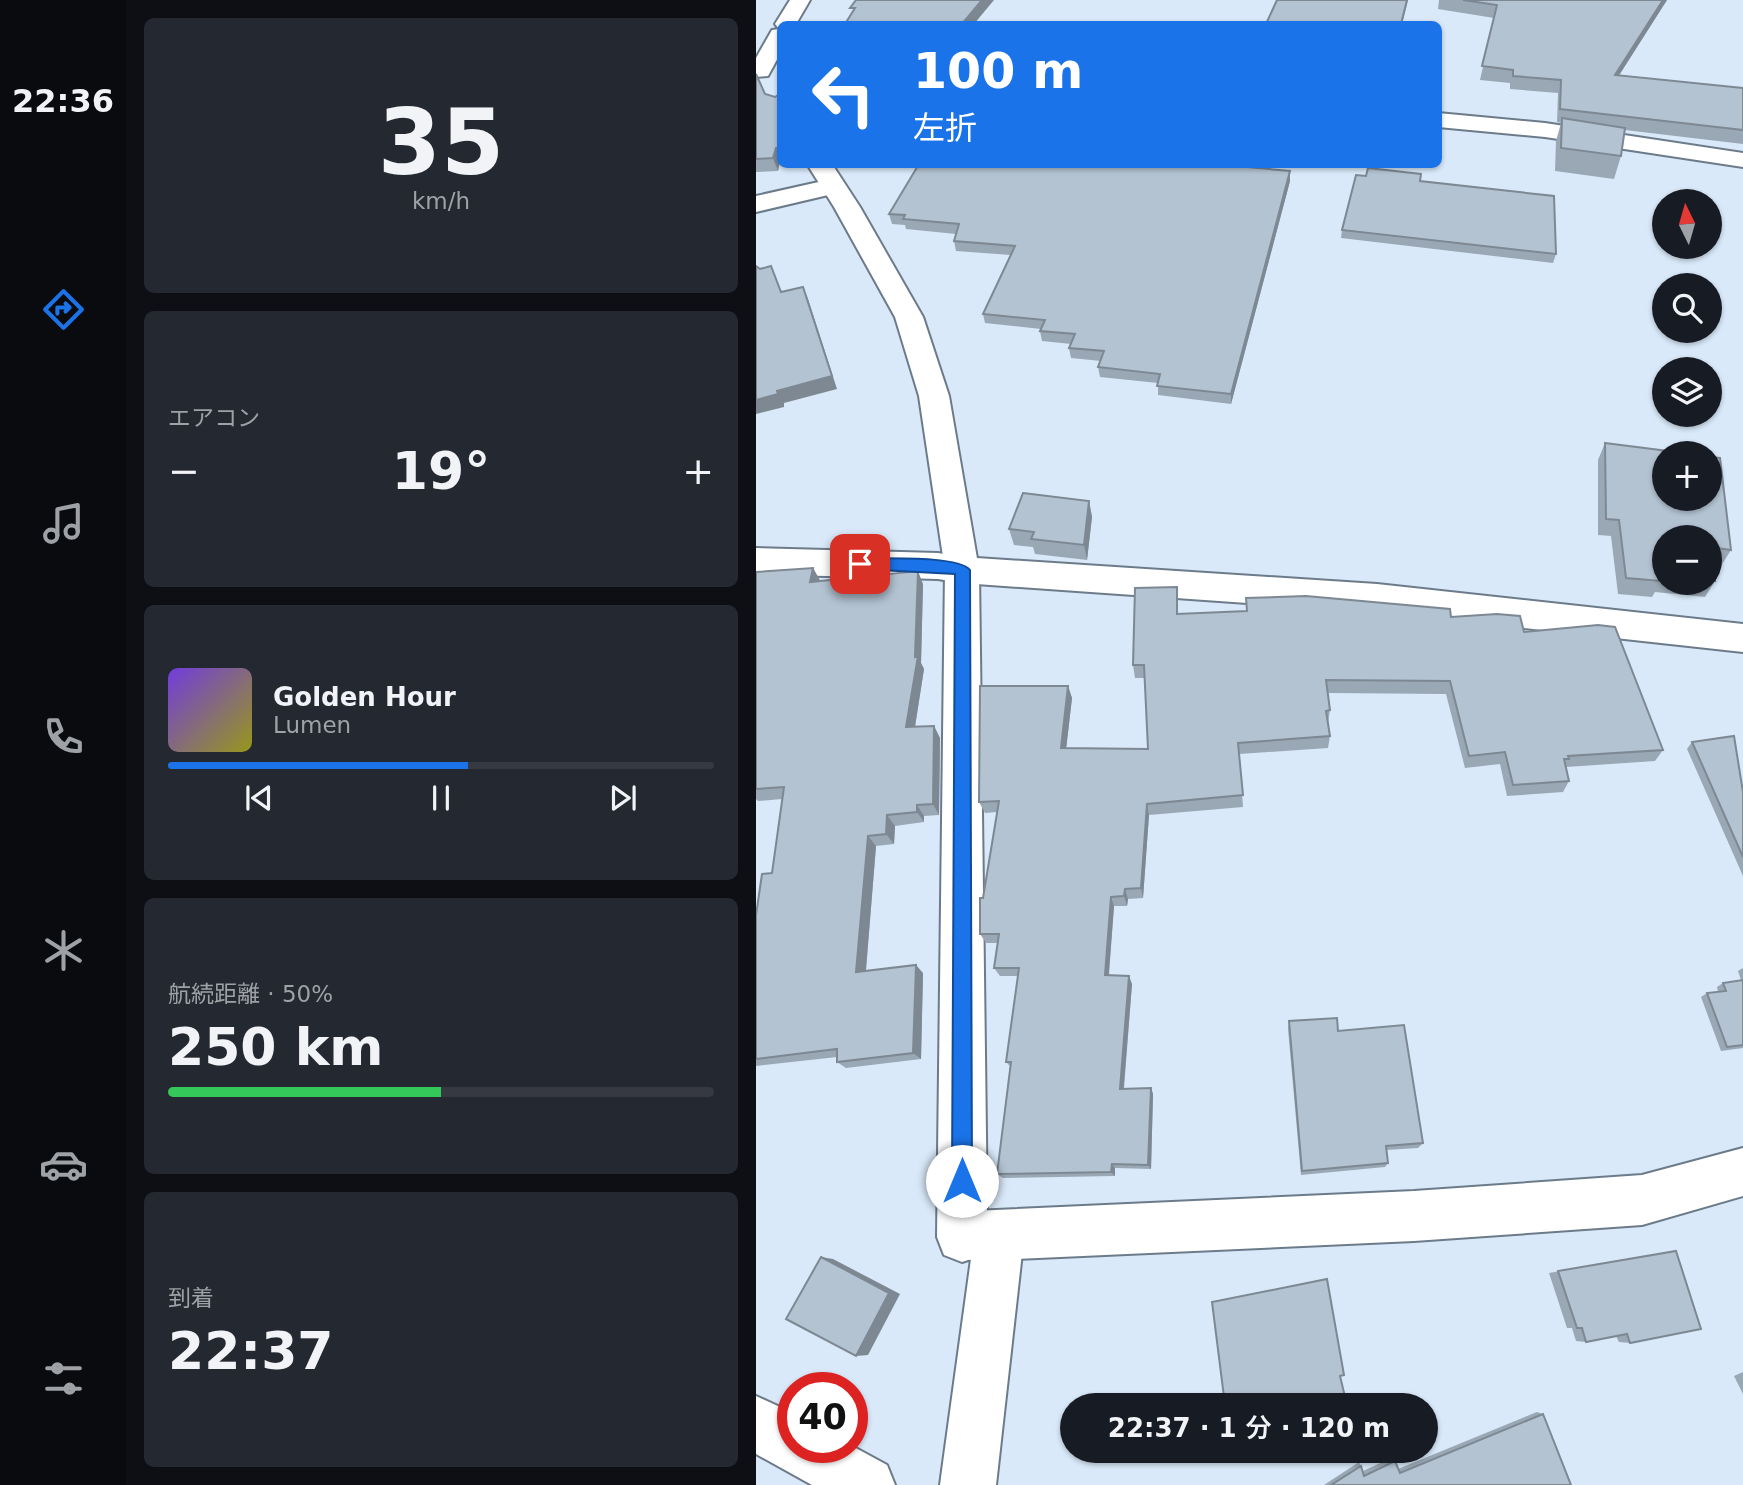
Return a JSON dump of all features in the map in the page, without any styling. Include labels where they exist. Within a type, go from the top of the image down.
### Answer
[{"type":"street","points":[[788,21],[800,0]]},
{"type":"street","points":[[767,76],[777,44]]},
{"type":"street","points":[[1442,120],[1545,130],[1743,160]]},
{"type":"street","points":[[756,204],[825,176],[847,207],[909,317],[934,396],[962,570],[980,1236],[968,1485]]},
{"type":"street","points":[[756,561],[937,566],[962,570],[1377,598],[1743,638]]},
{"type":"street","points":[[980,1236],[1414,1216],[1642,1200],[1743,1172]]},
{"type":"street","points":[[756,1423],[777,1435]]},
{"type":"street","points":[[828,1463],[867,1485]]},
{"type":"building","points":[[856,0],[982,0],[964,21],[847,21],[855,8],[850,8]]},
{"type":"building","points":[[1277,0],[1407,0],[1402,21],[1267,21]]},
{"type":"building","points":[[1463,0],[1663,0],[1615,75],[1743,88],[1743,130],[1560,109],[1561,80],[1513,76],[1513,70],[1482,66],[1497,5]]},
{"type":"building","points":[[756,74],[765,94],[777,96],[777,148],[773,158],[756,159]]},
{"type":"building","points":[[1562,118],[1625,128],[1621,156],[1561,148]]},
{"type":"building","points":[[917,168],[1257,168],[1290,171],[1231,394],[1157,386],[1160,374],[1098,367],[1104,351],[1069,348],[1075,334],[1040,331],[1045,320],[983,314],[1015,246],[954,241],[959,224],[903,219],[905,215],[889,214]]},
{"type":"building","points":[[1368,168],[1421,174],[1420,181],[1554,196],[1556,254],[1342,230],[1356,175],[1366,176]]},
{"type":"building","points":[[756,266],[760,269],[771,266],[781,292],[803,287],[832,376],[777,391],[778,394],[756,400]]},
{"type":"building","points":[[1605,443],[1652,449],[1652,511],[1722,511],[1722,475],[1731,550],[1722,549],[1722,525],[1652,525],[1652,580],[1626,578],[1619,520],[1606,519]]},
{"type":"building","points":[[1023,493],[1089,501],[1084,545],[1031,539],[1034,532],[1009,529]]},
{"type":"building","points":[[813,568],[810,582],[918,571],[915,657],[918,656],[906,727],[934,726],[933,804],[917,805],[917,812],[887,815],[886,834],[868,836],[856,972],[916,965],[913,1053],[837,1062],[837,1049],[756,1059],[756,915],[762,874],[772,873],[784,787],[756,789],[756,572]]},
{"type":"building","points":[[1177,587],[1177,614],[1247,611],[1246,598],[1306,596],[1450,609],[1451,617],[1497,614],[1520,616],[1524,632],[1598,625],[1615,627],[1663,750],[1568,756],[1569,759],[1564,759],[1569,781],[1513,785],[1505,752],[1469,756],[1450,681],[1326,680],[1330,710],[1326,711],[1330,736],[1238,743],[1243,795],[1147,804],[1141,888],[1125,889],[1124,896],[1111,897],[1105,975],[1129,976],[1120,1089],[1151,1088],[1148,1165],[1112,1164],[1111,1172],[997,1174],[1011,1062],[1006,1062],[1019,968],[994,968],[999,934],[980,934],[980,898],[983,898],[999,801],[979,802],[980,686],[1068,686],[1061,748],[1148,749],[1144,665],[1133,665],[1135,588]]},
{"type":"building","points":[[1734,736],[1743,792],[1743,857],[1692,742]]},
{"type":"building","points":[[1743,980],[1743,1045],[1727,1047],[1707,993],[1726,991],[1723,983]]},
{"type":"building","points":[[1337,1018],[1338,1031],[1404,1025],[1423,1143],[1386,1146],[1388,1163],[1302,1171],[1289,1021]]},
{"type":"building","points":[[1676,1251],[1701,1329],[1630,1343],[1627,1334],[1586,1342],[1582,1328],[1577,1328],[1558,1271]]},
{"type":"building","points":[[821,1257],[889,1293],[856,1356],[786,1319]]},
{"type":"building","points":[[1327,1279],[1344,1375],[1340,1376],[1344,1393],[1223,1393],[1212,1302]]},
{"type":"building","points":[[1543,1414],[1571,1485],[1331,1485],[1361,1466],[1364,1476],[1391,1463],[1396,1463],[1400,1473],[1424,1463],[1438,1463],[1438,1457]]},
{"type":"route","points":[[860,564],[937,566],[962,570],[962,1181]]}]
